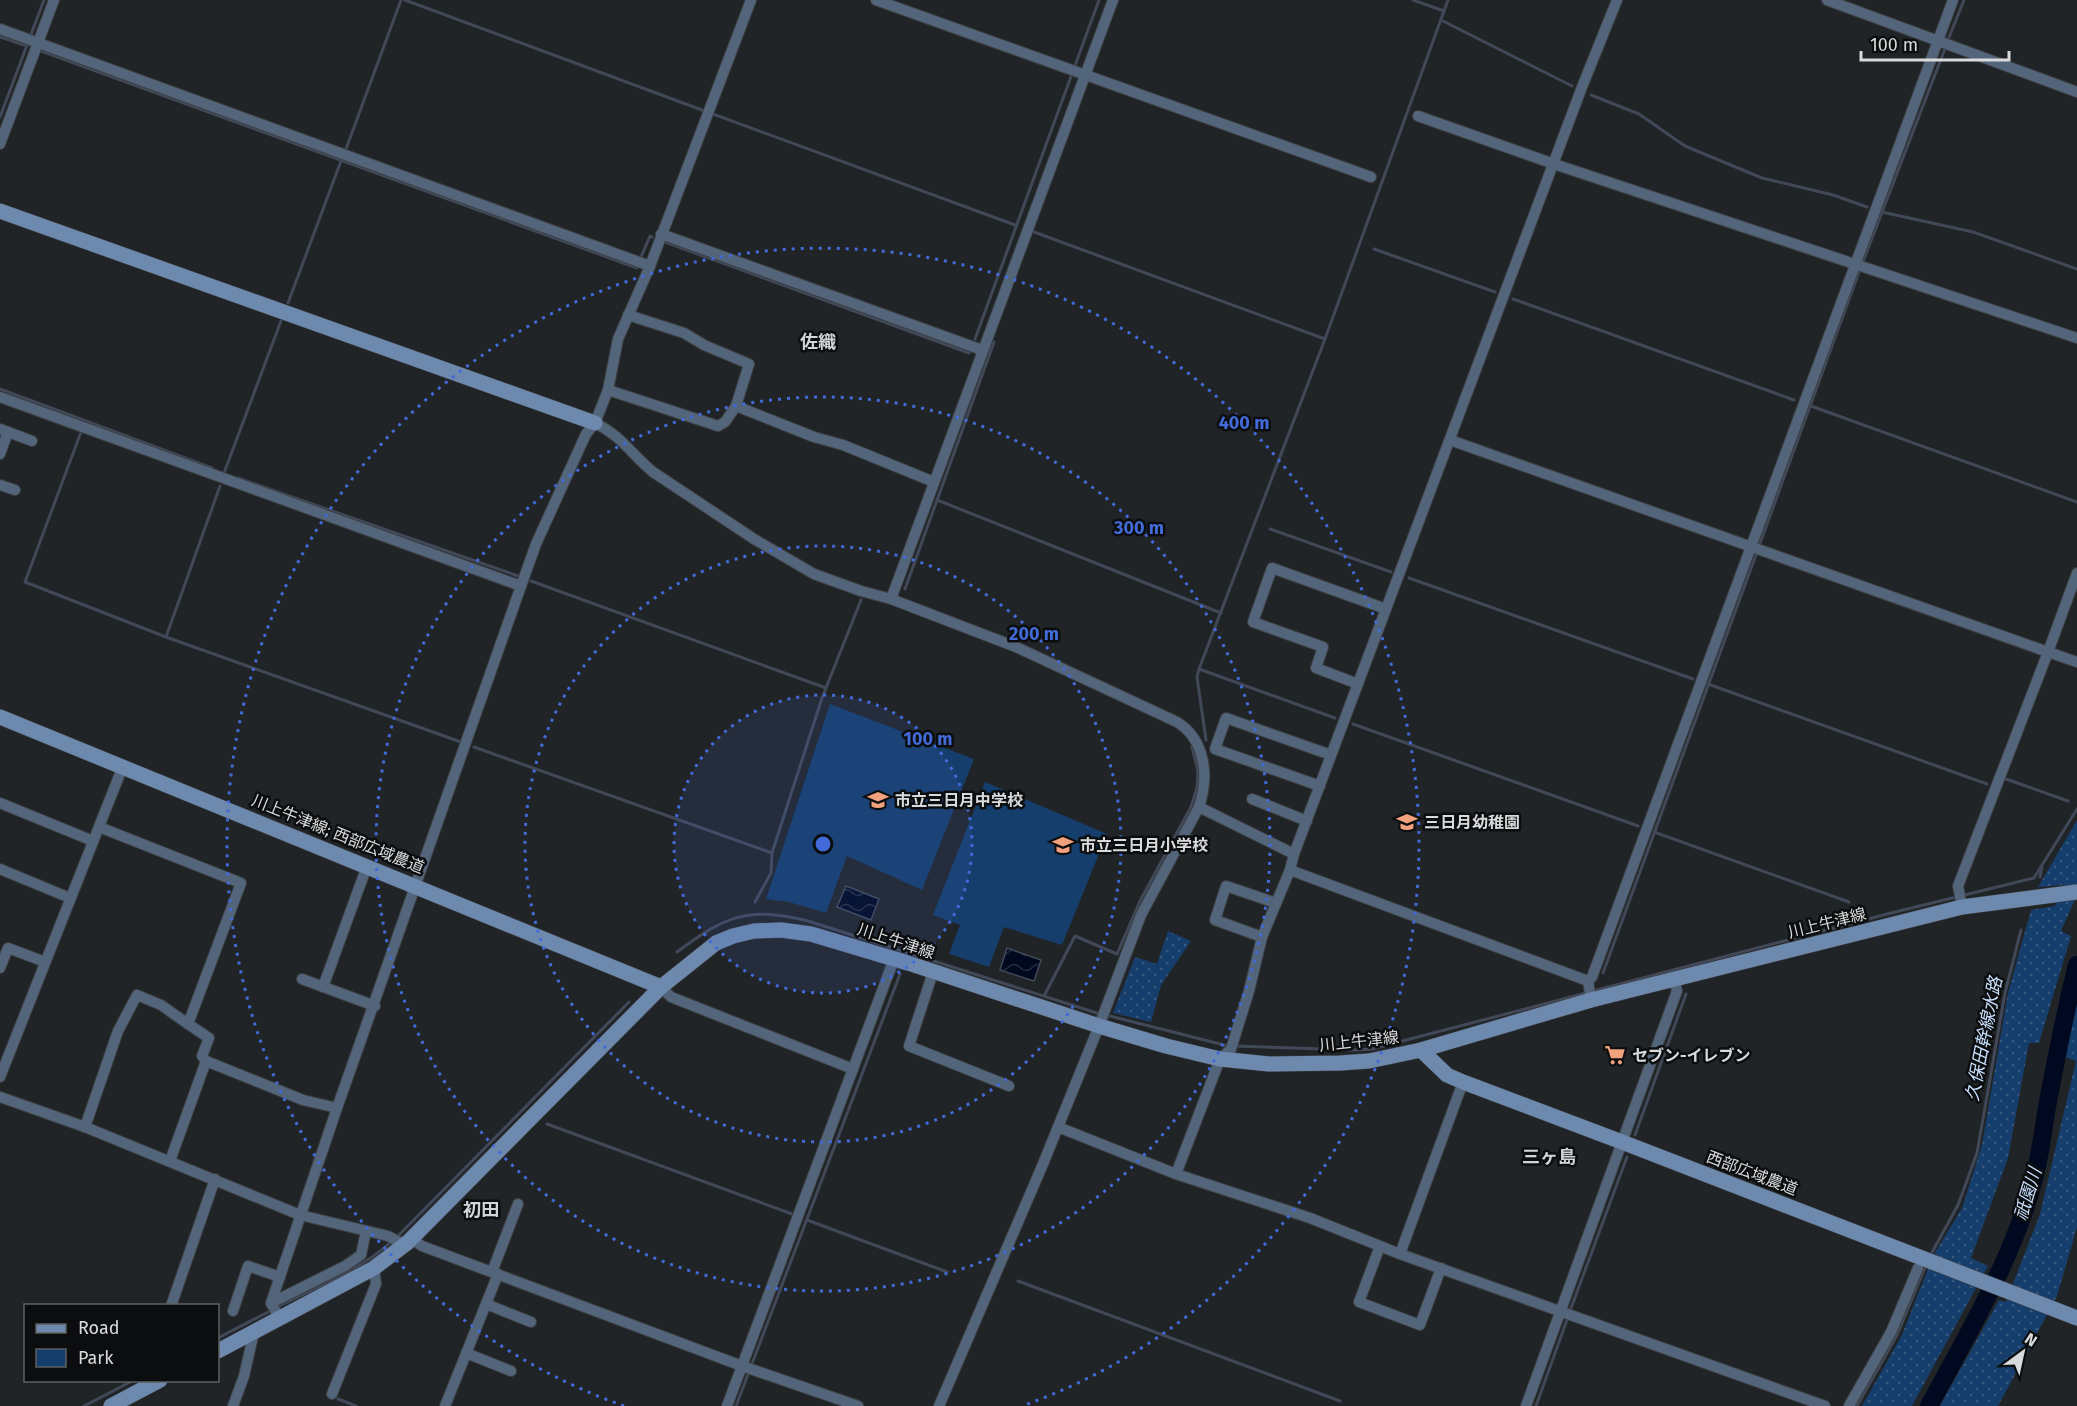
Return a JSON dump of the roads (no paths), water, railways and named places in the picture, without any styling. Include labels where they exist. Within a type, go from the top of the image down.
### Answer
[{"type":"main road","points":[[0,211],[595,423]]},
{"type":"main road","name":"川上牛津線; 西部広域農道","points":[[0,717],[661,987]]},
{"type":"main road","name":"川上牛津線","points":[[219,1350],[374,1268],[403,1243],[661,987],[716,944],[733,936],[781,930],[811,934],[933,972],[1102,1018],[1166,1046],[1228,1049],[1269,1064],[1340,1063],[1369,1061],[1421,1050],[1591,999],[1962,907],[2077,892]]},
{"type":"main road","name":"西部広域農道","points":[[1421,1050],[1447,1075],[1463,1082],[2077,1318]]},
{"type":"main road","points":[[111,1406],[156,1382]]},
{"type":"street","points":[[0,144],[54,0]]},
{"type":"street","points":[[280,1319],[271,1303],[521,586],[545,524],[586,434],[595,423],[608,390],[618,339],[650,267],[751,0]]},
{"type":"street","points":[[876,0],[1371,177]]},
{"type":"street","points":[[891,599],[1113,0]]},
{"type":"street","points":[[1176,1174],[1228,1049],[1249,991],[1262,937],[1290,870],[1293,854],[1582,87],[1617,0]]},
{"type":"street","points":[[1827,0],[2077,92]]},
{"type":"street","points":[[1588,981],[1592,977],[1751,546],[1859,266],[1953,0]]},
{"type":"street","points":[[0,29],[650,267]]},
{"type":"street","points":[[1418,116],[1554,164],[2077,338]]},
{"type":"street","points":[[661,234],[982,351]]},
{"type":"street","points":[[608,390],[718,426],[725,422],[736,406],[749,364],[704,345],[684,333],[628,315]]},
{"type":"street","points":[[0,397],[521,586]]},
{"type":"street","points":[[736,406],[814,437],[843,445],[934,482]]},
{"type":"street","points":[[595,423],[607,428],[621,439],[653,472],[784,557],[827,580],[891,599],[1017,646],[1151,709],[1183,727],[1196,740],[1202,754],[1204,788],[1199,807],[1141,915],[1058,1127],[939,1406]]},
{"type":"street","points":[[0,454],[4,430],[32,441]]},
{"type":"street","points":[[1450,440],[2077,662]]},
{"type":"street","points":[[0,485],[15,490]]},
{"type":"street","points":[[1358,684],[1316,668],[1323,647],[1253,622],[1272,568],[1386,609]]},
{"type":"street","points":[[1962,907],[1958,886],[2077,573]]},
{"type":"street","points":[[1320,786],[1215,749],[1226,718],[1331,755]]},
{"type":"street","points":[[0,1077],[123,766]]},
{"type":"street","points":[[1252,799],[1306,821]]},
{"type":"street","points":[[0,803],[93,841]]},
{"type":"street","points":[[1199,807],[1293,854]]},
{"type":"street","points":[[99,827],[241,883],[188,1024]]},
{"type":"street","points":[[323,987],[367,866]]},
{"type":"street","points":[[0,869],[70,898]]},
{"type":"street","points":[[1290,870],[1588,981]]},
{"type":"street","points":[[1262,937],[1215,920],[1226,886],[1276,903]]},
{"type":"street","points":[[0,968],[8,948],[45,962]]},
{"type":"street","points":[[727,1406],[894,959]]},
{"type":"street","points":[[933,972],[909,1047],[1009,1086]]},
{"type":"street","points":[[302,979],[375,1006]]},
{"type":"street","points":[[1526,1406],[1677,991],[1674,979]]},
{"type":"street","points":[[1588,981],[1591,999]]},
{"type":"street","points":[[661,987],[671,997],[854,1069]]},
{"type":"street","points":[[85,1126],[118,1031],[137,995],[161,1005],[208,1038],[202,1056],[206,1061],[303,1100],[338,1108]]},
{"type":"street","points":[[170,1161],[206,1061]]},
{"type":"street","points":[[1400,1254],[1463,1082]]},
{"type":"street","points":[[0,1097],[85,1126],[300,1215],[388,1236],[403,1243],[416,1242],[742,1366],[858,1406]]},
{"type":"street","points":[[1058,1127],[1176,1174],[1310,1218],[1400,1254],[1825,1406]]},
{"type":"street","points":[[171,1304],[215,1179]]},
{"type":"street","points":[[447,1405],[486,1304],[518,1204]]},
{"type":"street","points":[[271,1303],[345,1266],[361,1255],[366,1231]]},
{"type":"street","points":[[1380,1246],[1359,1302],[1420,1325],[1441,1268]]},
{"type":"street","points":[[233,1311],[248,1266],[280,1277]]},
{"type":"street","points":[[333,1394],[376,1284],[374,1268]]},
{"type":"street","points":[[1849,1406],[1891,1332],[1918,1268]]},
{"type":"street","points":[[486,1304],[531,1322]]},
{"type":"street","points":[[233,1406],[244,1376],[254,1332]]},
{"type":"street","points":[[466,1353],[511,1371]]},
{"type":"water","points":[[846,886],[879,899],[871,920],[837,907]]},
{"type":"water","points":[[1007,948],[1041,960],[1034,981],[1000,970]]},
{"type":"waterway","points":[[0,117],[44,0]]},
{"type":"waterway","points":[[346,149],[401,0]]},
{"type":"waterway","points":[[405,0],[702,110]]},
{"type":"waterway","points":[[975,339],[1099,0]]},
{"type":"waterway","points":[[1413,0],[1444,11]]},
{"type":"waterway","points":[[1206,740],[1197,677],[1199,669],[1325,339],[1448,0]]},
{"type":"waterway","points":[[1948,40],[1964,0]]},
{"type":"waterway","points":[[1441,20],[1572,86]]},
{"type":"waterway","points":[[0,37],[27,46]]},
{"type":"waterway","points":[[1759,546],[1859,272],[1946,46]]},
{"type":"waterway","points":[[41,51],[637,268]]},
{"type":"waterway","points":[[1591,95],[1639,114],[1685,146],[1762,178],[1833,195],[1867,207]]},
{"type":"waterway","points":[[713,114],[1015,225]]},
{"type":"waterway","points":[[288,303],[341,161]]},
{"type":"waterway","points":[[1882,212],[1973,232],[2077,269]]},
{"type":"waterway","points":[[1034,232],[1325,339]]},
{"type":"waterway","points":[[641,257],[650,236],[652,237]]},
{"type":"waterway","points":[[665,242],[969,353]]},
{"type":"waterway","points":[[1374,249],[1495,292]]},
{"type":"waterway","points":[[1513,299],[1794,400]]},
{"type":"waterway","points":[[224,473],[281,321]]},
{"type":"waterway","points":[[905,589],[994,342]]},
{"type":"waterway","points":[[0,389],[212,468]]},
{"type":"waterway","points":[[1811,406],[2077,502]]},
{"type":"waterway","points":[[81,432],[25,582],[166,637],[461,742]]},
{"type":"waterway","points":[[238,478],[518,576]]},
{"type":"waterway","points":[[166,637],[220,486]]},
{"type":"waterway","points":[[937,500],[1221,613]]},
{"type":"waterway","points":[[1270,529],[1391,572]]},
{"type":"waterway","points":[[1603,973],[1757,552]]},
{"type":"waterway","points":[[1409,578],[1693,679]]},
{"type":"waterway","points":[[531,581],[826,688]]},
{"type":"waterway","points":[[755,902],[771,873],[772,853],[822,698],[861,600]]},
{"type":"waterway","points":[[1199,669],[1335,718]]},
{"type":"waterway","points":[[1708,684],[1987,784]]},
{"type":"waterway","points":[[1353,724],[1638,826]]},
{"type":"waterway","points":[[474,747],[772,853]]},
{"type":"waterway","points":[[1044,996],[1075,936],[1117,954],[1140,901],[1191,807],[1197,788],[1198,771],[1192,747]]},
{"type":"waterway","points":[[2006,779],[2068,801]]},
{"type":"waterway","points":[[1593,991],[2034,878],[2077,809]]},
{"type":"waterway","points":[[1654,832],[1849,902]]},
{"type":"waterway","points":[[2040,877],[2042,867]]},
{"type":"waterway","points":[[677,952],[724,922],[738,917],[769,914],[808,921],[1100,1014]]},
{"type":"waterway","name":"久保田幹線水路","points":[[1930,1256],[1958,1205],[1977,1153],[2005,993],[2021,930]]},
{"type":"waterway","name":"祇園川","points":[[1929,1406],[2002,1267],[2025,1209],[2040,1152],[2057,1053],[2077,965]]},
{"type":"waterway","points":[[736,1406],[900,974]]},
{"type":"waterway","points":[[1234,1046],[1372,1049],[1586,993]]},
{"type":"waterway","points":[[1635,1135],[1686,994]]},
{"type":"waterway","points":[[396,1238],[629,1002]]},
{"type":"waterway","points":[[1106,1015],[1228,1046]]},
{"type":"waterway","points":[[547,1124],[792,1214]]},
{"type":"waterway","points":[[1570,1311],[1627,1157]]},
{"type":"waterway","points":[[807,1220],[947,1272]]},
{"type":"waterway","points":[[277,1307],[351,1270],[391,1242]]},
{"type":"waterway","points":[[1857,1406],[1897,1335],[1926,1265]]},
{"type":"waterway","points":[[1018,1281],[1340,1401]]},
{"type":"waterway","points":[[219,1337],[272,1310]]},
{"type":"waterway","points":[[1536,1406],[1568,1317]]},
{"type":"waterway","points":[[84,1406],[130,1382]]},
{"type":"waterway","points":[[338,1399],[356,1406]]},
{"type":"place","name":"市立三日月中学校","points":[[878,800]]},
{"type":"place","name":"三日月幼稚園","points":[[1407,822]]},
{"type":"place","name":"市立三日月小学校","points":[[1063,845]]},
{"type":"place","name":"セブン-イレブン","points":[[1615,1055]]},
{"type":"district","name":"佐織","points":[[818,342]]},
{"type":"district","name":"三ヶ島","points":[[1549,1157]]},
{"type":"district","name":"初田","points":[[481,1210]]}]
